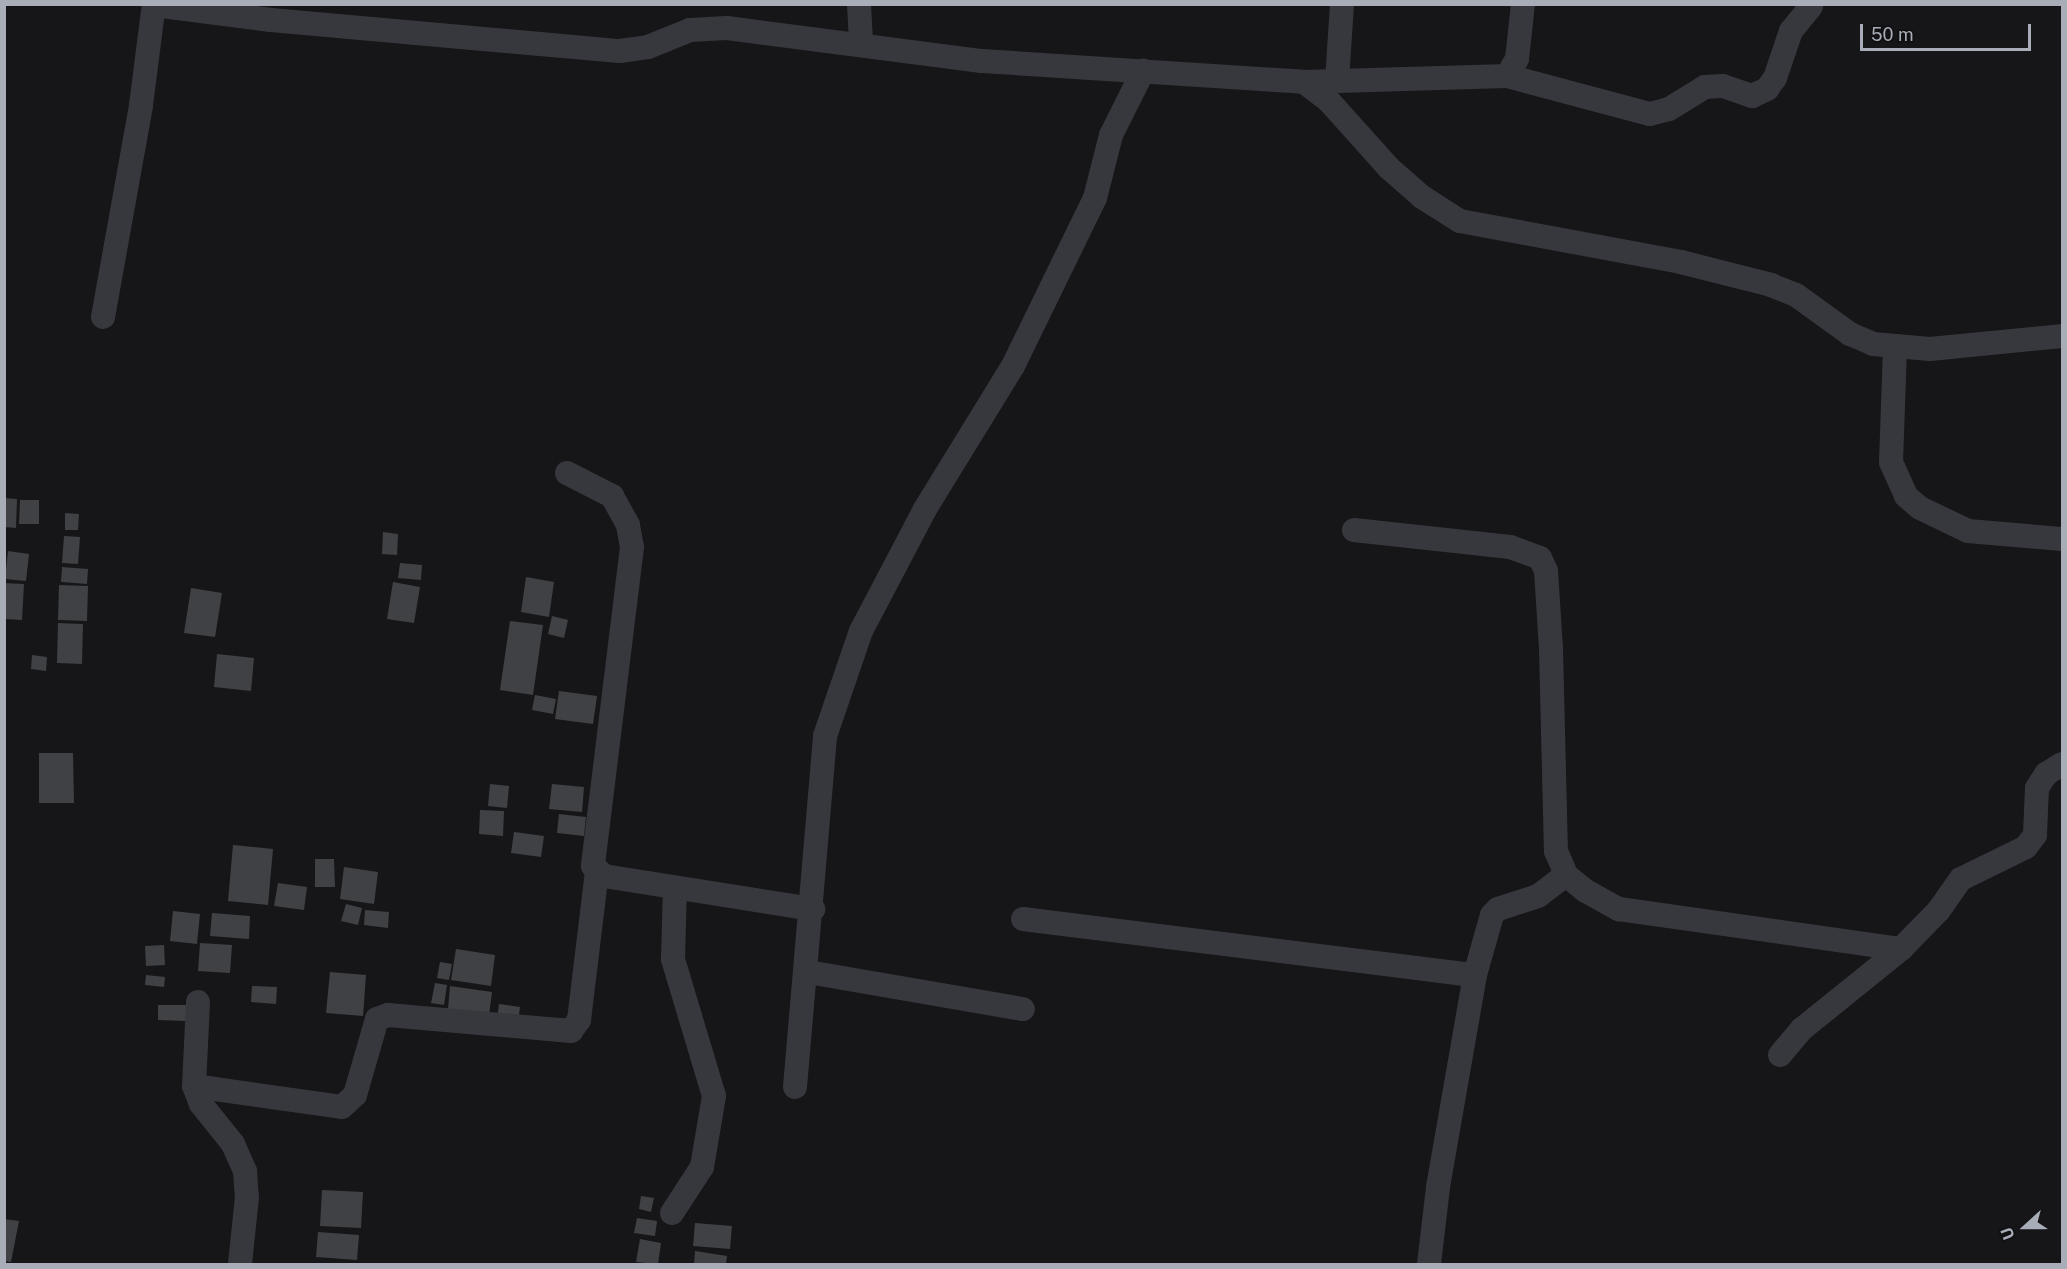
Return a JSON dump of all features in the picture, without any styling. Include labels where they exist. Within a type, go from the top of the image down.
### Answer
[{"type":"street","points":[[859,4],[861,43]]},
{"type":"street","points":[[1337,80],[1342,4]]},
{"type":"street","points":[[1507,76],[1517,59],[1523,4]]},
{"type":"street","points":[[103,317],[154,5],[271,20],[620,51],[648,47],[708,28],[861,43],[981,61],[1304,82],[1507,76],[1650,114],[1669,109],[1705,87],[1723,86],[1752,96],[1767,89],[1775,78],[1791,31],[1811,6]]},
{"type":"street","points":[[795,1087],[808,972],[825,736],[861,631],[925,508],[1013,366],[1095,198],[1110,135],[1143,71]]},
{"type":"street","points":[[1304,82],[1328,100],[1389,168],[1422,197],[1460,221],[1681,262],[1772,285],[1796,295],[1850,334],[1895,348],[1930,349],[2062,336]]},
{"type":"street","points":[[1895,348],[1891,462],[1906,496],[1920,508],[1968,531],[2062,539]]},
{"type":"street","points":[[194,1086],[342,1107],[355,1095],[377,1019],[388,1015],[571,1031],[579,1020],[597,872],[591,860],[608,755],[632,547],[628,525],[612,496],[567,473]]},
{"type":"street","points":[[1354,530],[1510,547],[1540,558],[1546,572],[1551,649],[1556,851],[1566,875],[1619,909],[1901,949]]},
{"type":"street","points":[[1780,1055],[1802,1029],[1901,949],[1939,910],[1961,879],[2026,847],[2035,835],[2037,788],[2046,774],[2062,764]]},
{"type":"street","points":[[597,872],[604,876],[813,909]]},
{"type":"street","points":[[1429,1264],[1438,1187],[1475,975],[1492,915],[1498,909],[1538,896],[1566,875]]},
{"type":"street","points":[[672,1213],[702,1167],[714,1096],[683,1004],[680,974],[673,959],[675,888]]},
{"type":"street","points":[[1023,919],[1475,975]]},
{"type":"street","points":[[808,972],[1023,1009]]},
{"type":"street","points":[[198,1002],[192,1073],[194,1086],[201,1104],[233,1143],[245,1171],[247,1197],[240,1264]]},
{"type":"building","points":[[4,498],[17,499],[16,528],[4,527]]},
{"type":"building","points":[[20,500],[39,500],[39,524],[19,524]]},
{"type":"building","points":[[65,513],[79,514],[78,530],[65,530]]},
{"type":"building","points":[[383,532],[398,534],[397,555],[382,554]]},
{"type":"building","points":[[64,536],[80,537],[78,564],[62,563]]},
{"type":"building","points":[[8,551],[29,554],[26,581],[5,579]]},
{"type":"building","points":[[400,563],[422,565],[421,580],[398,578]]},
{"type":"building","points":[[62,567],[88,569],[87,584],[61,582]]},
{"type":"building","points":[[526,577],[554,582],[549,617],[521,612]]},
{"type":"building","points":[[393,582],[420,587],[414,623],[387,619]]},
{"type":"building","points":[[4,583],[24,584],[22,620],[4,619]]},
{"type":"building","points":[[59,585],[88,586],[87,621],[58,620]]},
{"type":"building","points":[[191,588],[222,593],[215,637],[184,633]]},
{"type":"building","points":[[552,616],[568,620],[564,638],[548,634]]},
{"type":"building","points":[[510,621],[543,625],[533,695],[500,690]]},
{"type":"building","points":[[58,623],[83,624],[82,664],[57,663]]},
{"type":"building","points":[[217,654],[254,658],[251,691],[214,687]]},
{"type":"building","points":[[32,655],[47,657],[46,671],[31,669]]},
{"type":"building","points":[[559,691],[597,696],[593,724],[555,719]]},
{"type":"building","points":[[535,695],[556,699],[553,714],[532,710]]},
{"type":"building","points":[[39,753],[73,753],[74,803],[39,803]]},
{"type":"building","points":[[490,784],[509,786],[507,808],[488,806]]},
{"type":"building","points":[[552,784],[584,787],[582,812],[549,809]]},
{"type":"building","points":[[480,810],[504,811],[503,836],[479,834]]},
{"type":"building","points":[[559,814],[586,817],[584,836],[557,833]]},
{"type":"building","points":[[514,832],[544,836],[541,857],[511,853]]},
{"type":"building","points":[[233,845],[273,849],[268,905],[228,901]]},
{"type":"building","points":[[315,859],[334,859],[335,887],[315,887]]},
{"type":"building","points":[[344,867],[378,872],[374,904],[340,899]]},
{"type":"building","points":[[278,883],[307,887],[304,910],[274,906]]},
{"type":"building","points":[[346,904],[362,908],[358,925],[341,921]]},
{"type":"building","points":[[365,910],[389,912],[388,928],[364,925]]},
{"type":"building","points":[[173,911],[200,914],[197,944],[170,941]]},
{"type":"building","points":[[212,913],[250,916],[249,939],[210,936]]},
{"type":"building","points":[[200,943],[232,945],[230,973],[198,971]]},
{"type":"building","points":[[164,945],[165,965],[146,966],[145,946]]},
{"type":"building","points":[[456,949],[495,955],[491,986],[451,980]]},
{"type":"building","points":[[440,962],[452,964],[449,980],[437,978]]},
{"type":"building","points":[[330,972],[366,975],[363,1016],[326,1013]]},
{"type":"building","points":[[146,975],[165,977],[164,987],[145,985]]},
{"type":"building","points":[[435,983],[447,985],[444,1005],[431,1003]]},
{"type":"building","points":[[252,986],[277,987],[276,1004],[251,1002]]},
{"type":"building","points":[[450,986],[492,992],[489,1015],[448,1009]]},
{"type":"building","points":[[499,1004],[520,1007],[518,1023],[497,1020]]},
{"type":"building","points":[[158,1005],[186,1005],[186,1021],[158,1020]]},
{"type":"building","points":[[322,1190],[363,1192],[361,1228],[320,1226]]},
{"type":"building","points":[[641,1196],[654,1198],[651,1212],[639,1209]]},
{"type":"building","points":[[637,1218],[657,1221],[655,1236],[634,1233]]},
{"type":"building","points":[[4,1219],[19,1221],[11,1262],[4,1261]]},
{"type":"building","points":[[695,1223],[732,1226],[730,1249],[693,1246]]},
{"type":"building","points":[[318,1232],[359,1235],[357,1260],[316,1257]]},
{"type":"building","points":[[640,1239],[661,1243],[658,1264],[636,1262]]},
{"type":"building","points":[[695,1251],[727,1256],[726,1264],[694,1264]]}]
